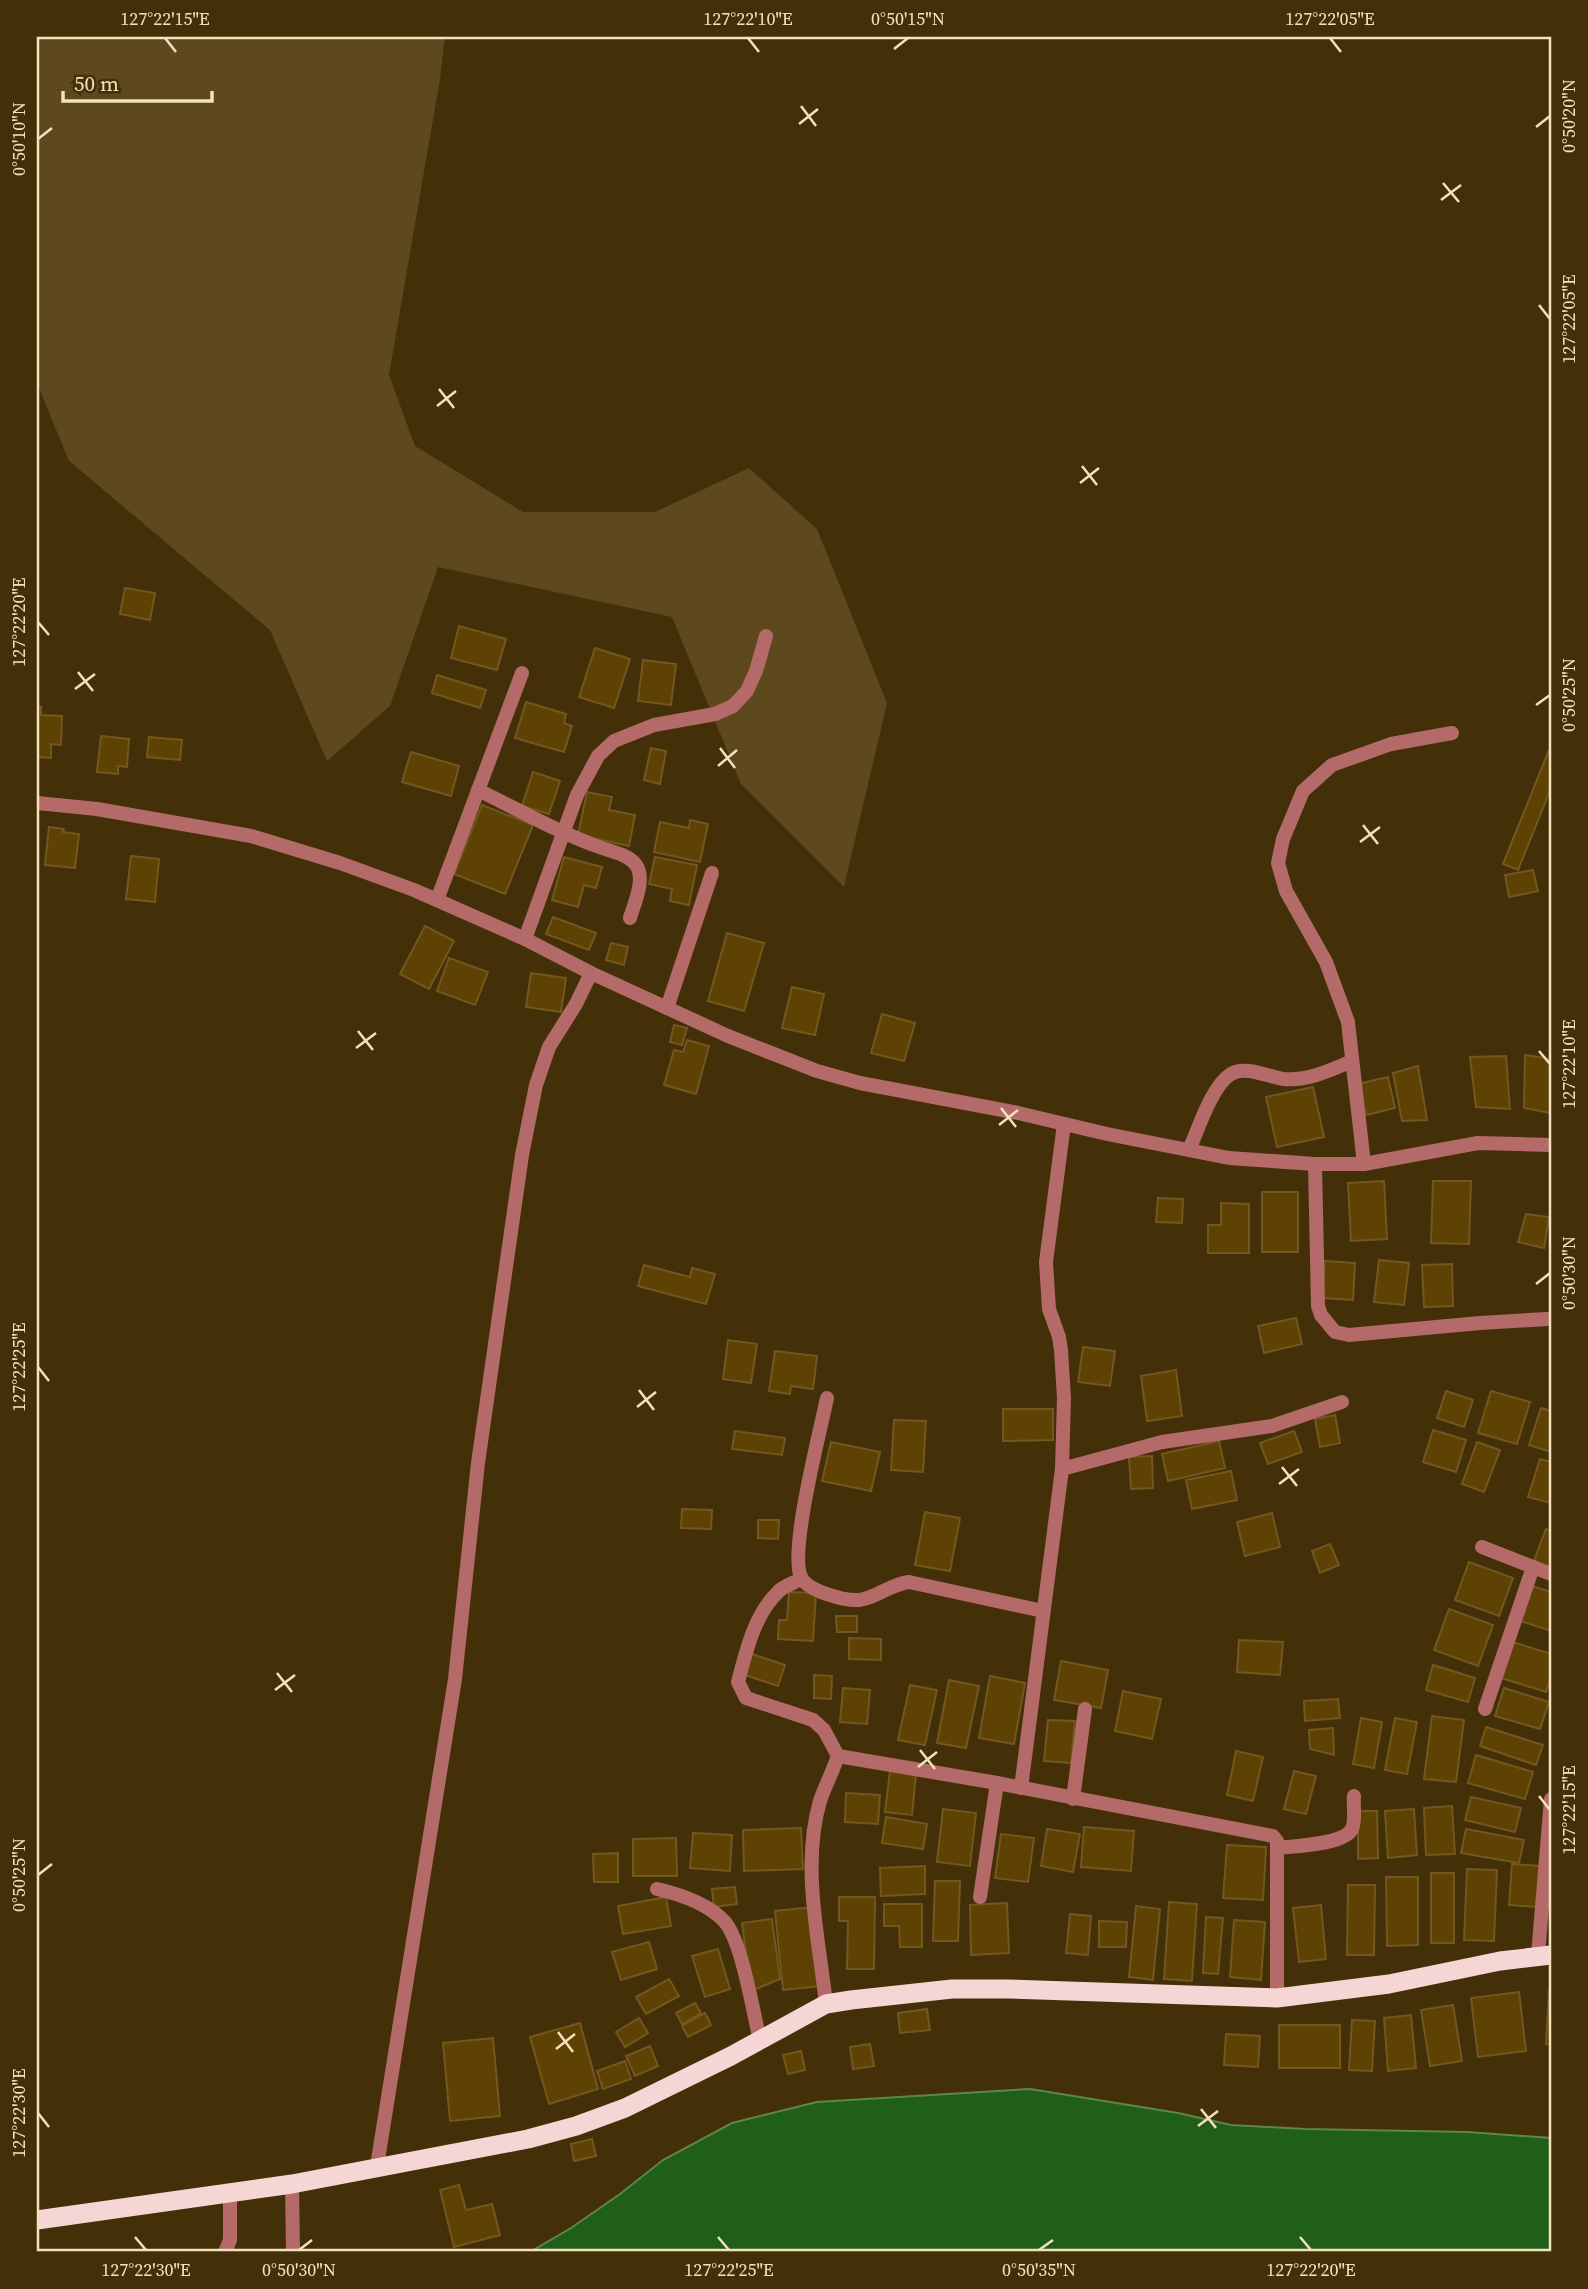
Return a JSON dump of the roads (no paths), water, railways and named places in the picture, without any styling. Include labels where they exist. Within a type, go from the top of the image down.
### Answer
[{"type":"highway","points":[[37,2220],[292,2184],[528,2139],[576,2126],[625,2108],[826,2004],[890,1994],[953,1989],[1277,1998],[1389,1984],[1545,1955]]},
{"type":"street","points":[[525,939],[578,795],[598,756],[614,741],[654,725],[715,714],[733,706],[747,691],[766,636]]},
{"type":"street","points":[[437,900],[522,673]]},
{"type":"street","points":[[1364,1164],[1348,1022],[1326,962],[1286,891],[1278,863],[1283,839],[1303,791],[1332,765],[1391,744],[1452,733]]},
{"type":"street","points":[[478,790],[564,832],[628,858],[637,866],[639,883],[630,918]]},
{"type":"street","points":[[37,803],[97,809],[251,836],[340,863],[437,900],[525,939],[591,973],[728,1036],[817,1071],[860,1083],[1229,1158],[1315,1164],[1364,1164],[1478,1143],[1551,1145]]},
{"type":"street","points":[[667,1008],[712,873]]},
{"type":"street","points":[[377,2166],[455,1679],[478,1463],[522,1155],[536,1085],[550,1047],[591,973]]},
{"type":"street","points":[[1189,1150],[1213,1098],[1221,1084],[1232,1073],[1244,1071],[1285,1079],[1301,1079],[1352,1061]]},
{"type":"street","points":[[1021,1788],[1062,1469],[1064,1398],[1061,1350],[1049,1309],[1046,1262],[1063,1124]]},
{"type":"street","points":[[1315,1164],[1318,1306],[1321,1315],[1335,1332],[1349,1335],[1547,1319]]},
{"type":"street","points":[[827,1398],[803,1516],[798,1559],[802,1579],[814,1590],[851,1600],[864,1599],[897,1584],[909,1582],[1043,1611]]},
{"type":"street","points":[[1062,1469],[1162,1442],[1272,1426],[1342,1402]]},
{"type":"street","points":[[1482,1547],[1551,1574]]},
{"type":"street","points":[[1485,1709],[1533,1567]]},
{"type":"street","points":[[802,1579],[778,1592],[748,1643],[738,1682],[746,1698],[813,1720],[819,1724],[838,1756],[998,1783],[1273,1836],[1277,1841],[1277,1998]]},
{"type":"street","points":[[1073,1799],[1085,1709]]},
{"type":"street","points":[[826,2004],[812,1881],[813,1848],[820,1802],[838,1756]]},
{"type":"street","points":[[980,1897],[998,1783]]},
{"type":"street","points":[[1277,1848],[1330,1841],[1347,1835],[1352,1829],[1354,1796]]},
{"type":"street","points":[[1545,1955],[1551,1799]]},
{"type":"street","points":[[657,1889],[679,1895],[725,1921],[736,1943],[760,2040]]},
{"type":"street","points":[[292,2184],[293,2252]]},
{"type":"street","points":[[225,2252],[230,2240],[230,2193]]}]
